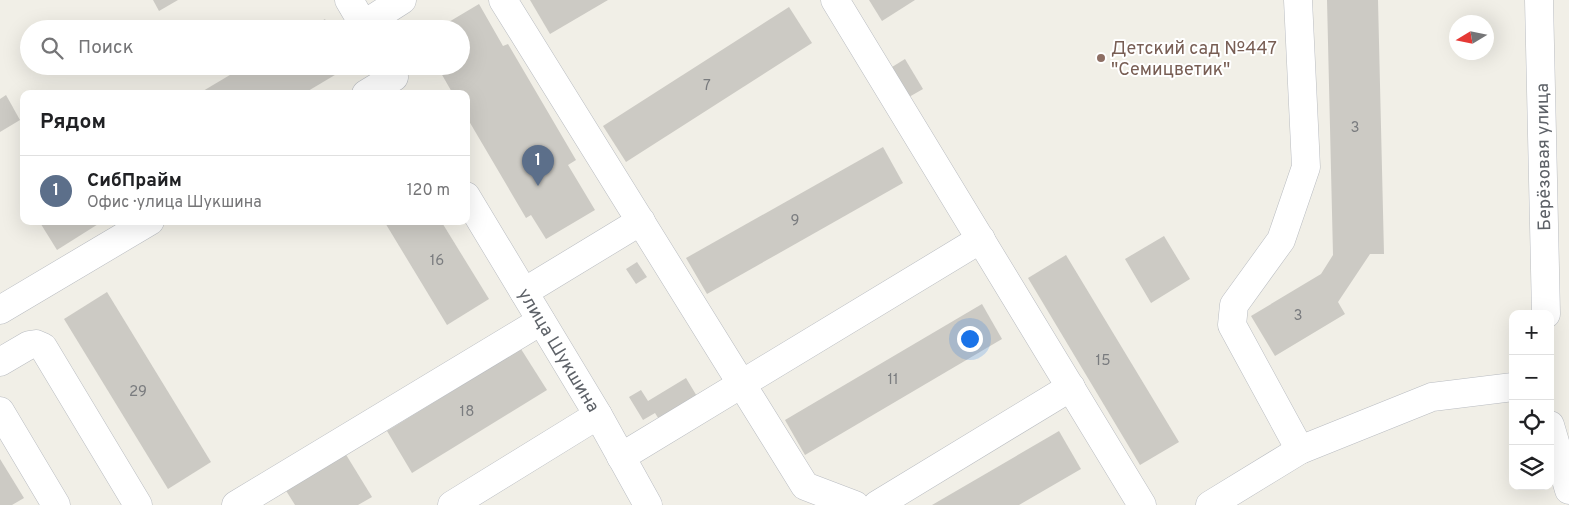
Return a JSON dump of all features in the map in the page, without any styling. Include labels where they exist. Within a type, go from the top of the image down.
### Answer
[{"type":"street","points":[[349,0],[360,20]]},
{"type":"street","points":[[374,20],[402,0]]},
{"type":"street","points":[[504,0],[805,486],[854,505]]},
{"type":"street","points":[[835,0],[1142,505]]},
{"type":"street","points":[[1298,0],[1306,167],[1281,240],[1234,305],[1232,325],[1300,450]]},
{"type":"street","name":"Берёзовая улица","points":[[1539,0],[1546,310]]},
{"type":"street","points":[[374,90],[396,79]]},
{"type":"street","name":"улица Шукшина","points":[[470,203],[598,415],[648,505]]},
{"type":"street","points":[[524,292],[641,221]]},
{"type":"street","points":[[0,310],[143,225]]},
{"type":"street","points":[[621,457],[981,239]]},
{"type":"street","points":[[236,505],[542,320]]},
{"type":"street","points":[[0,362],[29,345],[36,344],[44,347],[138,505]]},
{"type":"street","points":[[877,505],[1071,387]]},
{"type":"street","points":[[1210,505],[1300,450],[1432,397],[1509,387]]},
{"type":"street","points":[[0,412],[56,505]]},
{"type":"street","points":[[452,505],[598,415]]},
{"type":"street","points":[[1554,439],[1569,490]]},
{"type":"building","points":[[153,0],[178,0],[159,11]]},
{"type":"building","points":[[530,0],[608,0],[550,34]]},
{"type":"building","points":[[869,0],[915,0],[882,21]]},
{"type":"building","points":[[1327,0],[1378,0],[1384,254],[1370,254],[1338,302],[1345,314],[1275,356],[1251,316],[1321,274],[1333,255]]},
{"type":"building","points":[[479,4],[503,46],[508,44],[576,160],[568,165],[595,210],[546,239],[531,215],[526,218],[470,123],[470,90],[451,90],[442,75],[470,75],[470,20],[452,20]]},
{"type":"building","points":[[789,7],[812,43],[626,162],[603,126]]},
{"type":"building","points":[[905,59],[923,89],[902,101],[884,72]]},
{"type":"building","points":[[230,75],[335,75],[310,90],[205,90]]},
{"type":"building","points":[[6,95],[20,120],[0,132],[0,99]]},
{"type":"building","points":[[883,147],[903,183],[707,294],[686,258]]},
{"type":"building","points":[[41,225],[97,225],[57,250]]},
{"type":"building","points":[[386,225],[443,225],[489,299],[447,325]]},
{"type":"building","points":[[1164,236],[1190,279],[1151,303],[1125,259]]},
{"type":"building","points":[[1066,255],[1179,442],[1140,465],[1028,278]]},
{"type":"building","points":[[637,262],[647,277],[636,284],[626,269]]},
{"type":"building","points":[[107,292],[211,462],[168,489],[64,319]]},
{"type":"building","points":[[982,304],[1002,339],[805,455],[785,420]]},
{"type":"building","points":[[521,349],[547,390],[412,473],[387,431]]},
{"type":"building","points":[[686,378],[698,398],[660,421],[655,413],[643,420],[629,397],[641,390],[648,401]]},
{"type":"building","points":[[1059,431],[1081,469],[1019,505],[932,505]]},
{"type":"building","points":[[345,453],[372,497],[358,505],[295,505],[285,489]]},
{"type":"building","points":[[0,459],[24,498],[12,505],[0,505]]},
{"type":"place","name":"Детский сад №447 \"Семицветик\"","points":[[1101,58]]},
{"type":"place","name":"СибПрайм","points":[[538,186]]}]
